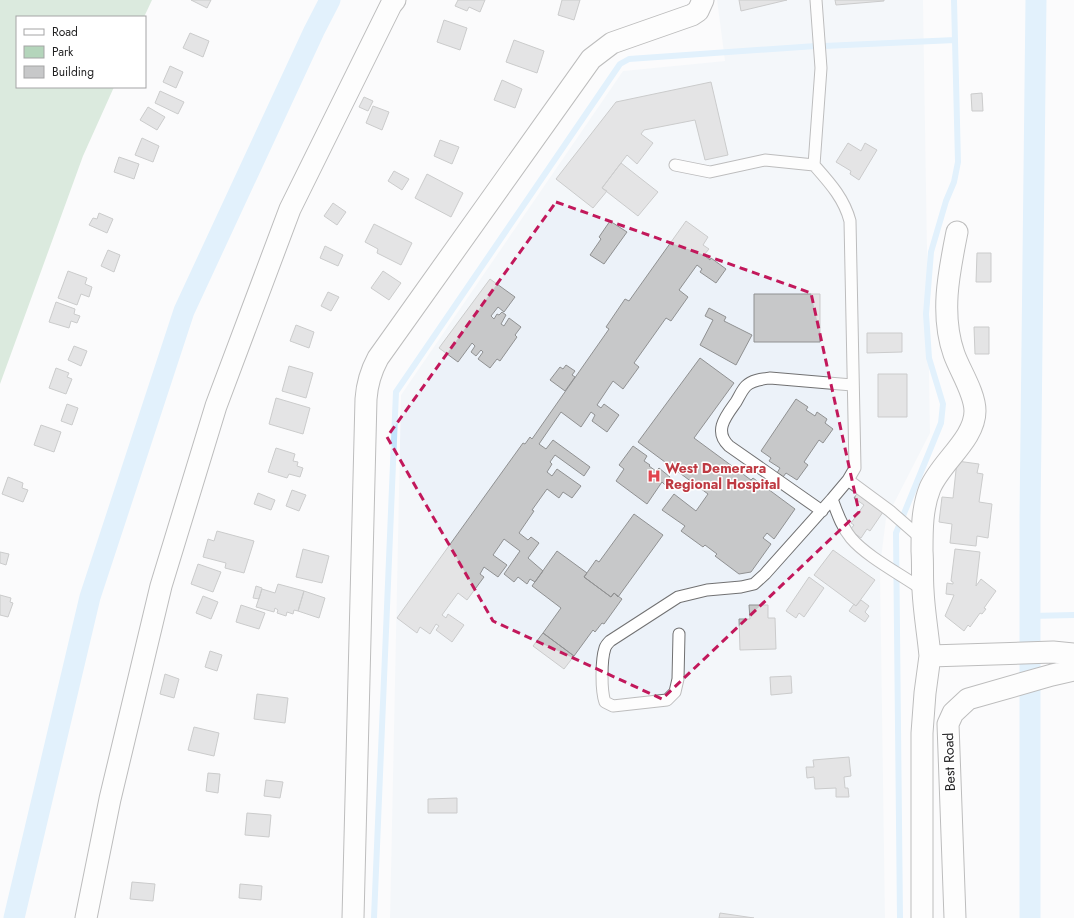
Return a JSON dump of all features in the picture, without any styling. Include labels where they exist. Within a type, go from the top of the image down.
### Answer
[{"type":"street","points":[[86,918],[110,800],[161,586],[216,406],[290,209],[391,5],[395,0]]},
{"type":"street","points":[[353,918],[366,399],[367,388],[373,367],[591,59],[612,43],[692,15],[698,11],[703,0]]},
{"type":"street","points":[[922,918],[922,733],[930,656],[916,534],[922,526],[924,508],[930,488],[941,468],[967,436],[973,422],[975,410],[972,395],[960,369],[949,338],[946,297],[949,269],[957,232]]},
{"type":"street","points":[[930,656],[1053,652],[1074,654]]},
{"type":"street","name":"Best Road","points":[[955,918],[948,724],[953,713],[968,699],[1010,686],[1074,670]]},
{"type":"lane","points":[[814,165],[821,68],[816,0]]},
{"type":"lane","points":[[675,165],[710,172],[765,160],[814,165],[841,197],[850,221],[852,385],[855,468],[848,480],[822,511],[765,574],[754,584],[742,587],[707,590],[678,597],[610,641],[605,647],[603,656],[602,695],[605,702],[613,706],[667,700],[675,692],[678,679],[679,634]]},
{"type":"lane","points":[[822,511],[729,446],[724,441],[721,434],[723,421],[746,385],[757,380],[770,378],[852,385]]},
{"type":"lane","points":[[848,480],[916,534]]},
{"type":"lane","points":[[832,499],[841,523],[851,538],[872,557],[923,590]]},
{"type":"highlighted area","points":[[556,202],[811,293],[859,512],[662,699],[493,621],[387,437]]},
{"type":"shaded area","name":"West Demerara Regional Hospital","points":[[717,0],[923,0],[930,433],[886,519],[880,567],[885,918],[390,918],[401,395],[623,71],[725,61]]},
{"type":"green space","points":[[0,0],[152,0],[144,16],[16,16],[16,88],[114,88],[83,156],[0,384]]},
{"type":"building","points":[[191,0],[211,0],[207,8]]},
{"type":"building","points":[[458,0],[485,0],[480,12],[469,7],[467,11],[455,6]]},
{"type":"building","points":[[562,0],[580,0],[574,20],[558,15]]},
{"type":"building","points":[[739,0],[787,0],[741,11]]},
{"type":"building","points":[[835,0],[884,0],[884,1],[836,5]]},
{"type":"building","points":[[444,20],[467,28],[460,50],[437,42]]},
{"type":"building","points":[[190,33],[209,41],[203,57],[183,48]]},
{"type":"building","points":[[514,40],[544,51],[537,73],[506,62]]},
{"type":"building","points":[[170,66],[183,72],[176,88],[163,82]]},
{"type":"building","points":[[502,80],[522,89],[515,108],[494,100]]},
{"type":"building","points":[[711,82],[728,155],[705,160],[695,120],[644,130],[641,134],[653,143],[637,164],[627,155],[602,188],[607,191],[593,208],[556,179],[616,102]]},
{"type":"building","points":[[160,91],[184,102],[178,114],[155,103]]},
{"type":"building","points":[[982,93],[983,111],[972,111],[971,94]]},
{"type":"building","points":[[364,97],[373,101],[368,111],[359,107]]},
{"type":"building","points":[[373,106],[389,112],[382,130],[366,123]]},
{"type":"building","points":[[148,107],[165,117],[157,130],[140,120]]},
{"type":"building","points":[[142,138],[159,146],[153,162],[135,155]]},
{"type":"building","points":[[440,140],[459,147],[452,164],[434,156]]},
{"type":"building","points":[[848,143],[861,151],[865,143],[877,150],[859,180],[850,174],[851,171],[836,162]]},
{"type":"building","points":[[119,157],[139,164],[134,179],[114,172]]},
{"type":"building","points":[[621,163],[658,192],[638,216],[602,188]]},
{"type":"building","points":[[394,171],[409,179],[402,190],[388,181]]},
{"type":"building","points":[[427,174],[463,193],[451,217],[415,198]]},
{"type":"building","points":[[333,203],[346,212],[337,225],[324,216]]},
{"type":"building","points":[[99,213],[113,219],[107,233],[89,225],[93,218],[97,219]]},
{"type":"building","points":[[610,221],[627,232],[604,264],[590,255],[601,239],[599,237]]},
{"type":"building","points":[[686,221],[708,237],[703,245],[709,249],[704,255],[710,260],[711,258],[726,269],[716,283],[700,272],[702,269],[697,265],[679,290],[688,297],[671,321],[666,318],[634,363],[639,367],[623,389],[613,381],[597,405],[601,408],[604,404],[619,415],[607,432],[592,421],[595,415],[591,412],[581,427],[561,412],[539,444],[546,449],[553,440],[590,467],[584,476],[555,455],[550,462],[552,464],[547,472],[552,476],[557,469],[581,486],[572,498],[563,492],[559,498],[547,489],[532,510],[534,511],[519,533],[528,540],[531,537],[539,543],[528,558],[543,571],[535,582],[530,579],[527,584],[518,577],[514,582],[504,574],[520,551],[504,539],[493,555],[507,565],[498,577],[484,567],[480,574],[484,577],[467,600],[458,593],[442,615],[446,618],[448,614],[464,625],[452,642],[436,630],[439,626],[436,624],[430,634],[420,627],[417,633],[397,618],[523,443],[525,444],[530,437],[532,439],[609,329],[606,327],[625,299],[629,301]]},
{"type":"building","points":[[374,224],[412,243],[401,265],[377,253],[378,249],[365,242]]},
{"type":"building","points":[[325,246],[343,255],[338,266],[320,258]]},
{"type":"building","points":[[108,250],[120,255],[114,272],[101,266]]},
{"type":"building","points":[[977,253],[991,253],[991,282],[976,282]]},
{"type":"building","points":[[68,271],[87,278],[85,284],[92,287],[89,297],[81,294],[77,305],[58,298]]},
{"type":"building","points":[[383,271],[401,283],[389,300],[371,288]]},
{"type":"building","points":[[490,279],[515,297],[504,312],[498,307],[491,316],[494,319],[497,314],[499,315],[502,312],[506,315],[501,324],[504,326],[509,318],[521,327],[515,335],[517,337],[500,361],[497,359],[490,368],[478,359],[483,352],[481,350],[476,356],[471,352],[475,346],[472,343],[458,362],[439,348]]},
{"type":"building","points":[[328,292],[339,297],[331,311],[321,306]]},
{"type":"building","points":[[754,294],[820,294],[820,342],[754,342]]},
{"type":"building","points":[[56,302],[75,309],[74,314],[80,316],[77,323],[71,321],[69,328],[49,322]]},
{"type":"building","points":[[709,308],[726,317],[724,321],[752,335],[736,365],[700,345],[713,320],[705,316]]},
{"type":"building","points":[[296,325],[314,332],[309,348],[290,341]]},
{"type":"building","points":[[974,327],[989,327],[989,354],[975,354]]},
{"type":"building","points":[[867,333],[902,333],[902,352],[867,353]]},
{"type":"building","points":[[74,346],[87,351],[81,366],[68,360]]},
{"type":"building","points":[[700,358],[734,383],[694,438],[751,480],[753,478],[795,509],[774,539],[767,533],[763,538],[771,544],[751,572],[739,574],[715,556],[717,554],[705,545],[703,547],[681,531],[685,526],[662,510],[674,494],[696,511],[708,494],[638,442]]},
{"type":"building","points":[[566,365],[575,371],[572,375],[575,377],[565,391],[550,380],[560,367],[563,369]]},
{"type":"building","points":[[289,366],[313,373],[306,398],[282,391]]},
{"type":"building","points":[[56,368],[69,373],[67,377],[72,379],[66,394],[49,388]]},
{"type":"building","points":[[878,374],[907,374],[907,417],[878,417]]},
{"type":"building","points":[[276,398],[310,408],[303,434],[269,424]]},
{"type":"building","points":[[796,399],[808,407],[806,410],[815,416],[817,412],[827,419],[825,423],[833,429],[823,443],[819,440],[804,462],[808,465],[797,480],[786,473],[783,477],[777,473],[780,468],[769,461],[771,458],[761,451]]},
{"type":"building","points":[[67,404],[78,408],[72,425],[61,421]]},
{"type":"building","points":[[41,425],[61,432],[54,452],[34,445]]},
{"type":"building","points":[[633,446],[647,456],[644,461],[650,465],[649,466],[656,471],[659,468],[670,477],[665,485],[662,482],[647,504],[616,481],[624,469],[619,465]]},
{"type":"building","points":[[276,448],[295,454],[293,461],[298,462],[297,466],[303,468],[300,477],[289,474],[287,478],[268,472]]},
{"type":"building","points":[[957,461],[979,464],[977,473],[983,474],[979,502],[992,504],[988,538],[977,536],[976,546],[950,543],[952,524],[939,522],[942,497],[953,498]]},
{"type":"building","points":[[8,477],[23,483],[22,488],[28,490],[23,502],[2,494]]},
{"type":"building","points":[[861,488],[873,492],[887,502],[880,510],[883,512],[870,531],[867,529],[861,538],[850,530],[854,525],[851,523],[864,505],[854,498]]},
{"type":"building","points":[[292,490],[306,495],[299,511],[286,506]]},
{"type":"building","points":[[258,493],[275,500],[271,510],[254,504]]},
{"type":"building","points":[[634,514],[663,535],[618,597],[614,593],[611,597],[584,577],[596,560],[599,562]]},
{"type":"building","points":[[217,531],[254,541],[244,573],[225,568],[226,563],[203,557],[208,539],[214,541]]},
{"type":"building","points":[[303,549],[329,556],[322,583],[296,577]]},
{"type":"building","points":[[955,549],[980,552],[976,586],[981,579],[996,591],[984,608],[986,609],[982,614],[980,613],[970,627],[968,625],[964,631],[945,616],[954,595],[946,594],[947,583],[953,584],[951,581]]},
{"type":"building","points":[[833,550],[875,580],[856,606],[814,575]]},
{"type":"building","points":[[557,551],[587,573],[584,577],[611,597],[614,593],[622,599],[604,624],[602,623],[595,632],[593,630],[574,656],[543,633],[561,608],[532,586]]},
{"type":"building","points":[[0,552],[9,554],[6,565],[0,563]]},
{"type":"building","points":[[198,564],[221,572],[213,592],[191,584]]},
{"type":"building","points":[[809,577],[824,588],[804,617],[799,613],[796,618],[786,611]]},
{"type":"building","points":[[278,584],[304,591],[298,611],[294,610],[293,614],[287,612],[286,616],[277,613],[278,610],[275,608],[274,612],[256,607],[262,589],[275,593]]},
{"type":"building","points":[[256,586],[262,588],[259,599],[253,598]]},
{"type":"building","points":[[304,591],[325,598],[319,618],[298,611]]},
{"type":"building","points":[[0,595],[11,598],[10,602],[13,603],[8,617],[0,615]]},
{"type":"building","points":[[203,596],[218,602],[211,619],[196,613]]},
{"type":"building","points":[[861,600],[869,606],[865,612],[869,616],[865,622],[849,611],[854,604],[856,606]]},
{"type":"building","points":[[241,605],[265,613],[259,629],[236,622]]},
{"type":"building","points":[[749,605],[768,605],[768,618],[775,618],[776,649],[740,650],[739,619],[750,619]]},
{"type":"building","points":[[543,633],[574,656],[564,669],[533,646]]},
{"type":"building","points":[[210,651],[222,655],[217,671],[205,667]]},
{"type":"building","points":[[165,674],[179,679],[174,698],[160,694]]},
{"type":"building","points":[[791,676],[792,693],[771,695],[770,677]]},
{"type":"building","points":[[257,694],[288,698],[285,723],[254,719]]},
{"type":"building","points":[[194,727],[219,733],[214,756],[188,750]]},
{"type":"building","points":[[849,757],[851,776],[844,777],[845,788],[848,788],[849,797],[836,797],[836,788],[815,789],[814,777],[807,778],[806,767],[814,767],[813,760]]},
{"type":"building","points":[[208,773],[220,774],[218,793],[206,791]]},
{"type":"building","points":[[266,780],[283,782],[280,798],[264,796]]},
{"type":"building","points":[[457,798],[457,813],[428,813],[428,799]]},
{"type":"building","points":[[247,813],[271,815],[269,837],[245,835]]},
{"type":"building","points":[[132,882],[155,884],[153,901],[130,899]]},
{"type":"building","points":[[240,884],[262,886],[261,900],[239,898]]},
{"type":"building","points":[[720,913],[754,918],[719,918]]},
{"type":"waterway","points":[[14,918],[90,597],[184,311],[314,31],[330,0]]},
{"type":"waterway","points":[[900,918],[896,533],[941,423],[943,404],[929,358],[926,314],[931,252],[946,201],[954,182],[958,162],[954,0]]},
{"type":"waterway","points":[[1030,918],[1030,518],[1036,0]]},
{"type":"waterway","points":[[824,46],[955,40]]},
{"type":"waterway","points":[[374,918],[396,392],[620,64],[629,59],[816,46]]},
{"type":"waterway","points":[[1030,616],[1074,615]]},
{"type":"place","name":"West Demerara Regional Hospital","points":[[654,476]]}]
